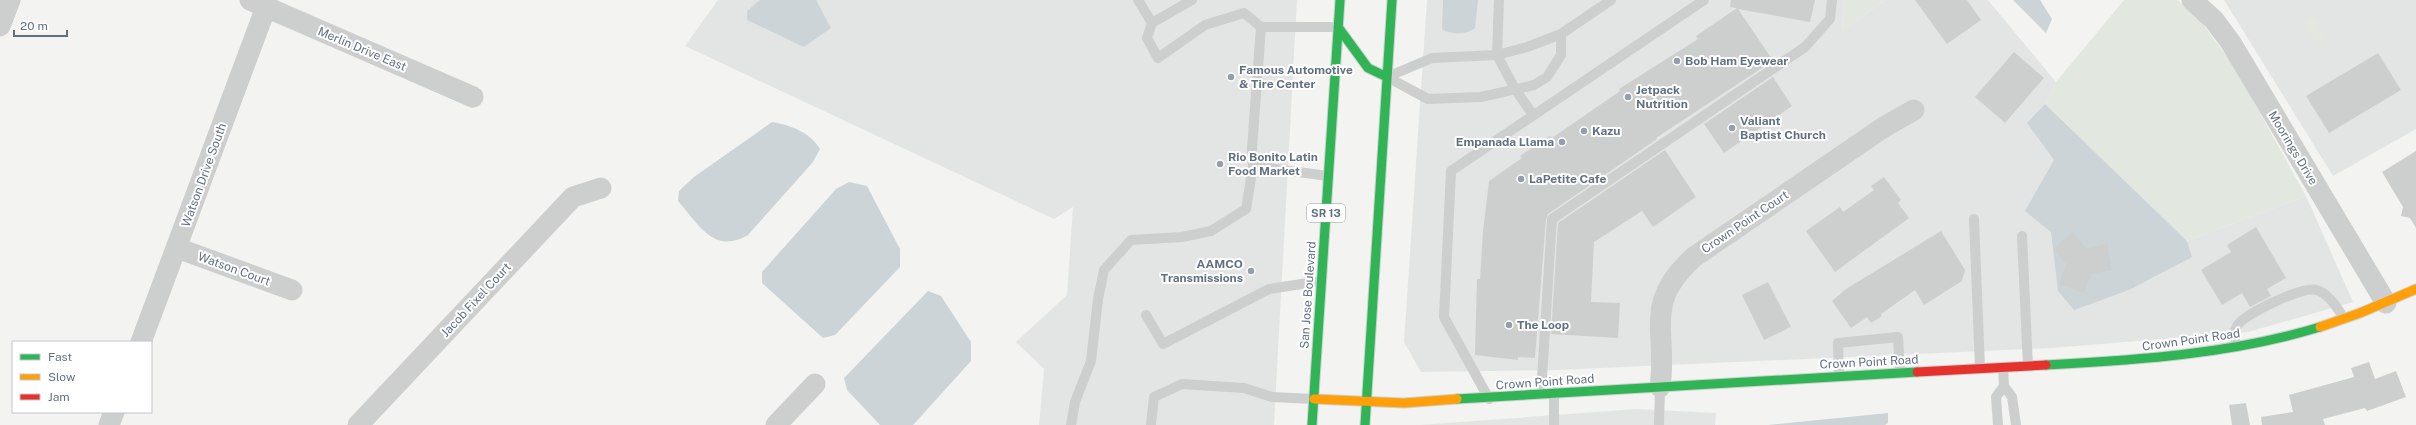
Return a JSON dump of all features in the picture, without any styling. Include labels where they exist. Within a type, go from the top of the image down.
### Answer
[{"type":"street","points":[[0,26],[10,0]]},
{"type":"street","name":"San Jose Boulevard","points":[[1312,425],[1340,0]]},
{"type":"street","points":[[1365,425],[1392,0]]},
{"type":"street","name":"Moorings Drive","points":[[2192,0],[2214,20],[2231,44],[2386,303]]},
{"type":"street","name":"Merlin Drive East","points":[[258,4],[473,97]]},
{"type":"street","name":"Watson Drive South","points":[[141,341],[177,248],[258,4]]},
{"type":"street","points":[[1338,27],[1368,68],[1387,77]]},
{"type":"street","name":"Crown Point Court","points":[[1660,387],[1663,367],[1659,334],[1663,300],[1680,270],[1694,257],[1884,127],[1914,110]]},
{"type":"street","name":"Jacob Fixel Court","points":[[358,425],[573,197],[601,188]]},
{"type":"street","name":"Watson Court","points":[[177,248],[292,290]]},
{"type":"street","name":"Crown Point Road","points":[[1314,399],[1404,403],[1489,398],[1554,392],[2157,359],[2236,346],[2300,332],[2386,303],[2416,289]]},
{"type":"street","points":[[776,425],[815,384]]},
{"type":"street","points":[[109,425],[114,413]]},
{"type":"lane","points":[[1138,0],[1152,23]]},
{"type":"lane","points":[[1192,0],[1152,23],[1147,38],[1158,58],[1205,26],[1244,13],[1261,28],[1338,27]]},
{"type":"lane","points":[[1499,0],[1497,55],[1515,89],[1533,115]]},
{"type":"lane","points":[[1387,77],[1432,58],[1497,55],[1527,47],[1561,34],[1611,0]]},
{"type":"lane","points":[[1489,398],[1444,317],[1451,171],[1704,0]]},
{"type":"lane","points":[[1541,394],[1552,218],[1805,47],[1830,19],[1832,0]]},
{"type":"lane","points":[[1071,425],[1075,402],[1091,361],[1098,298],[1104,270],[1131,240],[1182,237],[1210,231],[1246,209],[1253,166],[1252,148],[1261,28]]},
{"type":"lane","points":[[1387,77],[1428,98],[1481,97],[1534,85],[1547,77],[1561,55],[1561,34]]},
{"type":"lane","points":[[1253,166],[1294,170],[1328,176]]},
{"type":"lane","points":[[1974,219],[1980,368]]},
{"type":"lane","points":[[2022,236],[2028,366]]},
{"type":"lane","points":[[1146,315],[1163,344],[1269,289],[1321,281]]},
{"type":"lane","points":[[2236,346],[2234,335],[2241,321],[2289,295],[2308,288],[2325,294],[2344,318]]},
{"type":"lane","points":[[1839,376],[1838,343],[1898,337],[1900,373]]},
{"type":"lane","points":[[2003,367],[2004,386],[2012,397],[2016,425]]},
{"type":"lane","points":[[1151,424],[1154,397],[1182,384],[1244,388],[1272,397],[1314,399]]},
{"type":"lane","points":[[1998,425],[1996,397],[2004,386]]},
{"type":"lane","points":[[1659,425],[1660,387]]},
{"type":"lane","points":[[1554,392],[1554,425]]},
{"type":"shaded area","points":[[718,0],[1297,0],[1274,425],[1039,425],[1044,369],[1016,342],[1067,295],[1073,207],[1054,219],[685,46]]},
{"type":"shaded area","points":[[760,0],[816,0],[831,28],[804,47],[747,20],[747,11]]},
{"type":"shaded area","points":[[1427,0],[1844,0],[1842,30],[1886,0],[1988,0],[2056,82],[2045,104],[2187,241],[2306,196],[2353,302],[2248,332],[2052,348],[1557,370],[1421,372],[1404,342]]},
{"type":"shaded area","points":[[1443,0],[1478,0],[1475,28],[1463,33],[1454,33],[1442,29]]},
{"type":"shaded area","points":[[1844,0],[1886,0],[1842,30]]},
{"type":"shaded area","points":[[2013,0],[2040,0],[2052,19],[2046,33]]},
{"type":"shaded area","points":[[2124,0],[2177,0],[2195,13],[2235,68],[2306,196],[2187,241],[2045,104],[2056,82]]},
{"type":"shaded area","points":[[2224,0],[2416,0],[2416,129],[2333,176]]},
{"type":"shaded area","points":[[2309,16],[2313,18],[2324,37],[2321,42],[2314,40],[2304,22]]},
{"type":"shaded area","points":[[2045,104],[2187,241],[2192,257],[2129,290],[2074,310],[2058,291],[2051,232],[2025,211],[2054,160],[2027,123]]},
{"type":"shaded area","points":[[772,122],[799,130],[811,138],[820,149],[813,162],[748,235],[736,240],[726,241],[716,239],[700,227],[678,201],[679,191],[694,177]]},
{"type":"shaded area","points":[[849,182],[867,186],[900,249],[900,267],[835,335],[823,338],[762,283],[762,272],[836,189]]},
{"type":"shaded area","points":[[928,291],[941,296],[971,342],[971,361],[913,425],[880,425],[847,390],[844,378]]},
{"type":"shaded area","points":[[1637,409],[1716,413],[1715,425],[1419,425]]},
{"type":"shaded area","points":[[1888,413],[1888,423],[1885,425],[1768,425]]},
{"type":"building","points":[[1731,0],[1815,0],[1810,22],[1738,9],[1772,59],[1764,64],[1765,66],[1656,138],[1657,139],[1548,214],[1546,219],[1535,358],[1518,357],[1518,360],[1475,355],[1477,279],[1480,279],[1483,231],[1489,181],[1522,158],[1520,156],[1550,136],[1552,138],[1620,91],[1619,89],[1698,39],[1696,36],[1737,8],[1730,7]]},
{"type":"building","points":[[1915,0],[1967,0],[1981,20],[1947,44]]},
{"type":"building","points":[[2014,52],[2044,78],[2005,123],[1975,97]]},
{"type":"building","points":[[2378,53],[2401,90],[2329,133],[2306,96]]},
{"type":"building","points":[[1773,77],[1792,106],[1724,153],[1704,124]]},
{"type":"building","points":[[1665,150],[1696,197],[1653,227],[1642,211],[1594,242],[1591,302],[1620,303],[1618,338],[1551,334],[1558,223]]},
{"type":"building","points":[[2416,151],[2416,228],[2410,218],[2401,216],[2403,207],[2382,172]]},
{"type":"building","points":[[1884,177],[1901,200],[1898,203],[1909,218],[1835,272],[1806,231],[1840,207],[1843,212],[1874,190],[1871,186]]},
{"type":"building","points":[[2256,227],[2286,278],[2267,289],[2271,296],[2250,307],[2242,293],[2222,305],[2201,270],[2231,252],[2227,245]]},
{"type":"building","points":[[1941,231],[1965,270],[1962,281],[1924,305],[1915,290],[1881,314],[1882,316],[1871,323],[1867,317],[1851,328],[1832,301],[1846,289]]},
{"type":"building","points":[[2073,232],[2086,248],[2107,244],[2112,270],[2091,274],[2084,293],[2059,284],[2066,264],[2053,249]]},
{"type":"building","points":[[1768,282],[1791,327],[1764,340],[1742,295]]},
{"type":"building","points":[[2369,362],[2375,379],[2396,371],[2406,397],[2367,411],[2365,408],[2323,419],[2325,425],[2262,425],[2261,417],[2293,412],[2289,395],[2354,377],[2351,368]]},
{"type":"building","points":[[2246,403],[2250,425],[2232,425],[2229,405]]},
{"type":"traffic: fast","points":[[1312,425],[1340,0]]},
{"type":"traffic: fast","points":[[1365,425],[1392,0]]},
{"type":"traffic: fast","points":[[1338,27],[1368,68],[1387,77]]},
{"type":"traffic: fast","points":[[2046,365],[2150,358],[2218,350],[2253,344],[2320,327]]},
{"type":"traffic: fast","points":[[1457,399],[1917,372]]},
{"type":"traffic: slow","points":[[2320,327],[2360,313],[2416,289]]},
{"type":"traffic: slow","points":[[1314,399],[1404,403],[1457,399]]},
{"type":"traffic: jam","points":[[1917,372],[2046,365]]},
{"type":"place","name":"Bob Ham Eyewear","points":[[1677,61]]},
{"type":"place","name":"Famous Automotive & Tire Center","points":[[1231,77]]},
{"type":"place","name":"Jetpack Nutrition","points":[[1628,97]]},
{"type":"place","name":"Valiant Baptist Church","points":[[1732,128]]},
{"type":"place","name":"Kazu","points":[[1584,131]]},
{"type":"place","name":"Empanada Llama","points":[[1562,142]]},
{"type":"place","name":"Rio Bonito Latin Food Market","points":[[1220,164]]},
{"type":"place","name":"LaPetite Cafe","points":[[1521,179]]},
{"type":"place","name":"AAMCO Transmissions","points":[[1251,271]]},
{"type":"place","name":"The Loop","points":[[1509,325]]}]
